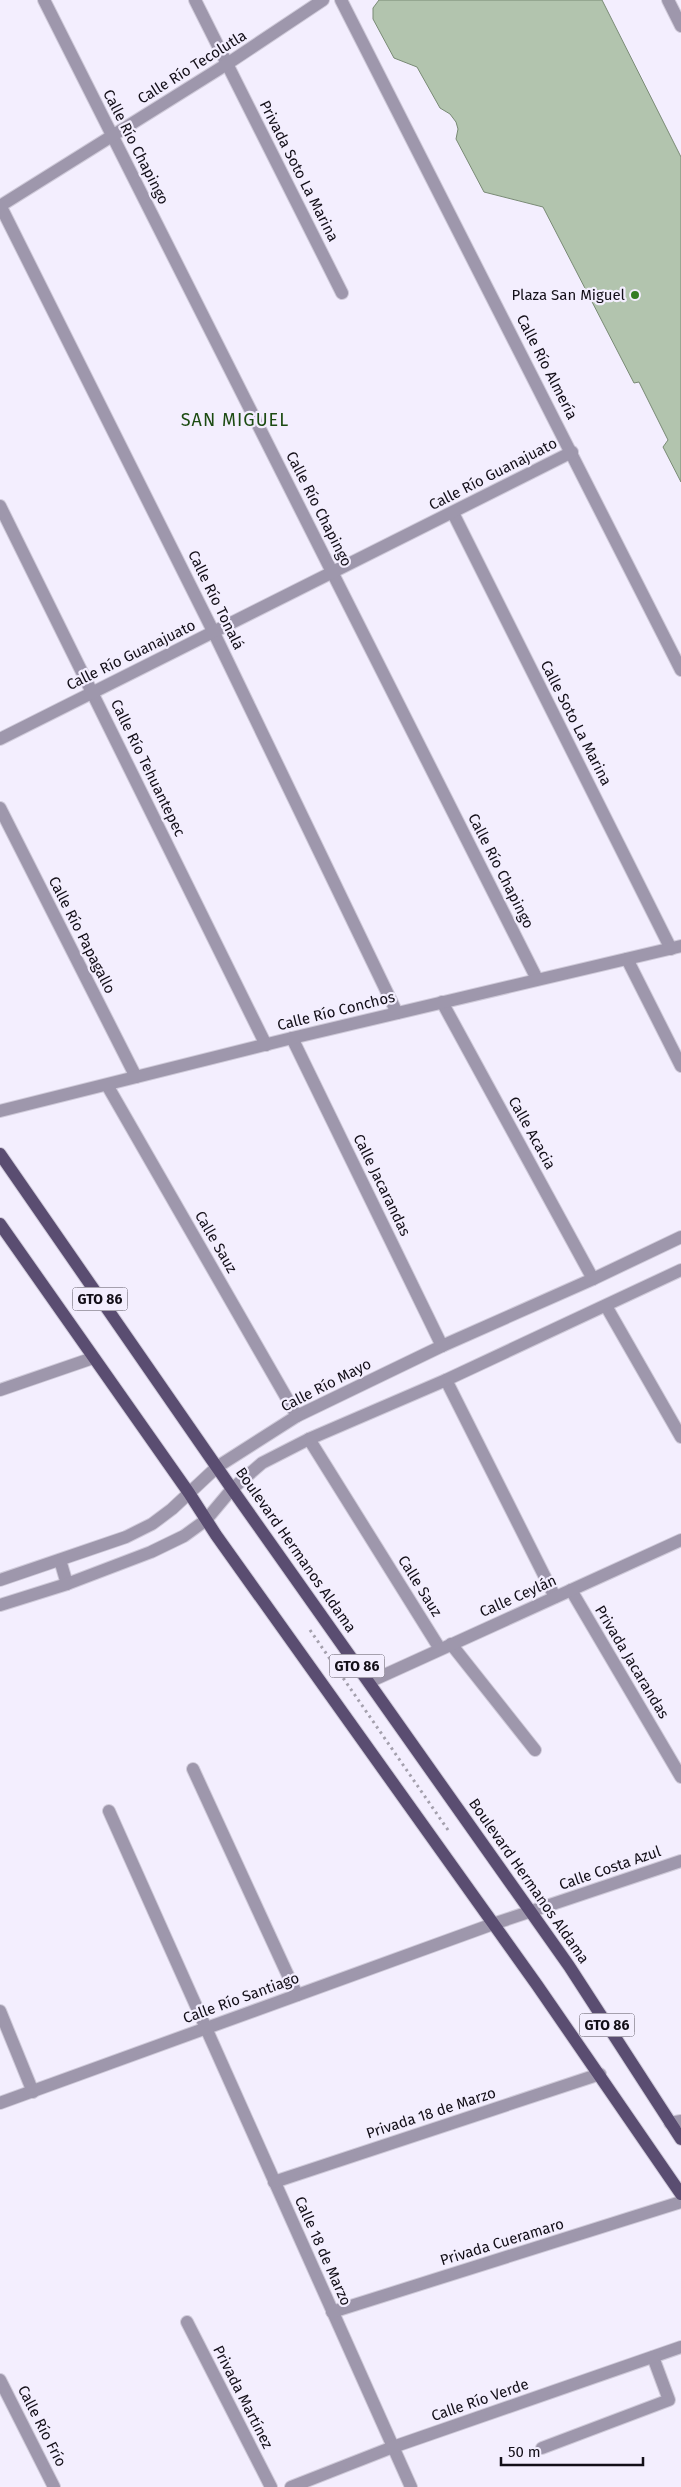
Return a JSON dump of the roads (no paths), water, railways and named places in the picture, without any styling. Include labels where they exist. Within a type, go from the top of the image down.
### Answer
[{"type":"main road","name":"Boulevard Hermanos Aldama","points":[[0,1154],[232,1489],[569,1966],[676,2122],[681,2140]]},
{"type":"main road","name":"GTO 86","points":[[0,1224],[206,1520],[600,2074],[681,2194]]},
{"type":"street","name":"Calle Río Chapingo","points":[[44,0],[537,979]]},
{"type":"street","points":[[195,0],[227,64]]},
{"type":"street","name":"Calle Río Tecolutla","points":[[0,206],[227,64],[323,0]]},
{"type":"street","name":"Calle Río Almería","points":[[341,0],[681,670]]},
{"type":"street","points":[[668,0],[681,26]]},
{"type":"street","name":"Privada Soto La Marina","points":[[227,64],[342,293]]},
{"type":"street","name":"Calle Río Tonalá","points":[[0,206],[214,633],[397,1013]]},
{"type":"street","name":"Calle Río Guanajuato","points":[[0,738],[334,573],[572,452]]},
{"type":"street","name":"Calle Río Tehuantepec","points":[[0,506],[93,691],[266,1045]]},
{"type":"street","name":"Calle Soto La Marina","points":[[453,513],[676,948]]},
{"type":"street","name":"Calle Río Papagallo","points":[[0,808],[136,1077]]},
{"type":"street","name":"Calle Río Conchos","points":[[0,1111],[292,1038],[537,979],[676,948]]},
{"type":"street","points":[[627,959],[681,1066]]},
{"type":"street","name":"Calle Acacia","points":[[442,1002],[593,1279]]},
{"type":"street","name":"Calle Jacarandas","points":[[292,1038],[442,1346]]},
{"type":"street","name":"Calle Sauz","points":[[107,1085],[297,1416]]},
{"type":"street","name":"Calle Río Mayo","points":[[0,1580],[126,1538],[152,1524],[217,1467],[297,1416],[442,1346],[593,1279],[681,1237]]},
{"type":"street","points":[[0,1605],[67,1584],[151,1552],[184,1536],[206,1520],[232,1489],[262,1463],[309,1439],[446,1380],[681,1270]]},
{"type":"street","points":[[606,1306],[681,1437]]},
{"type":"street","points":[[0,1390],[93,1358]]},
{"type":"street","points":[[446,1380],[555,1597]]},
{"type":"street","name":"Calle Sauz","points":[[309,1439],[445,1646],[535,1750]]},
{"type":"street","name":"Calle Ceylán","points":[[369,1682],[681,1540]]},
{"type":"street","points":[[60,1560],[67,1584]]},
{"type":"street","name":"Privada Jacarandas","points":[[570,1590],[681,1777]]},
{"type":"street","points":[[193,1769],[297,1995]]},
{"type":"street","name":"Calle 18 de Marzo","points":[[109,1811],[394,2447],[410,2487]]},
{"type":"street","name":"Calle Costa Azul","points":[[493,1924],[681,1861]]},
{"type":"street","name":"Calle Río Santiago","points":[[0,2103],[493,1924]]},
{"type":"street","points":[[0,2011],[33,2092]]},
{"type":"street","name":"Privada 18 de Marzo","points":[[274,2182],[600,2074]]},
{"type":"street","name":"Privada Cueramaro","points":[[332,2312],[681,2202]]},
{"type":"street","name":"Privada Martínez","points":[[187,2322],[271,2487]]},
{"type":"street","name":"Calle Río Verde","points":[[291,2487],[394,2447],[681,2347]]},
{"type":"street","points":[[542,2448],[669,2400],[653,2356]]},
{"type":"street","name":"Calle Río Frío","points":[[0,2380],[54,2487]]},
{"type":"place","name":"Plaza San Miguel","points":[[635,295]]},
{"type":"district","name":"SAN MIGUEL","points":[[235,420]]}]
